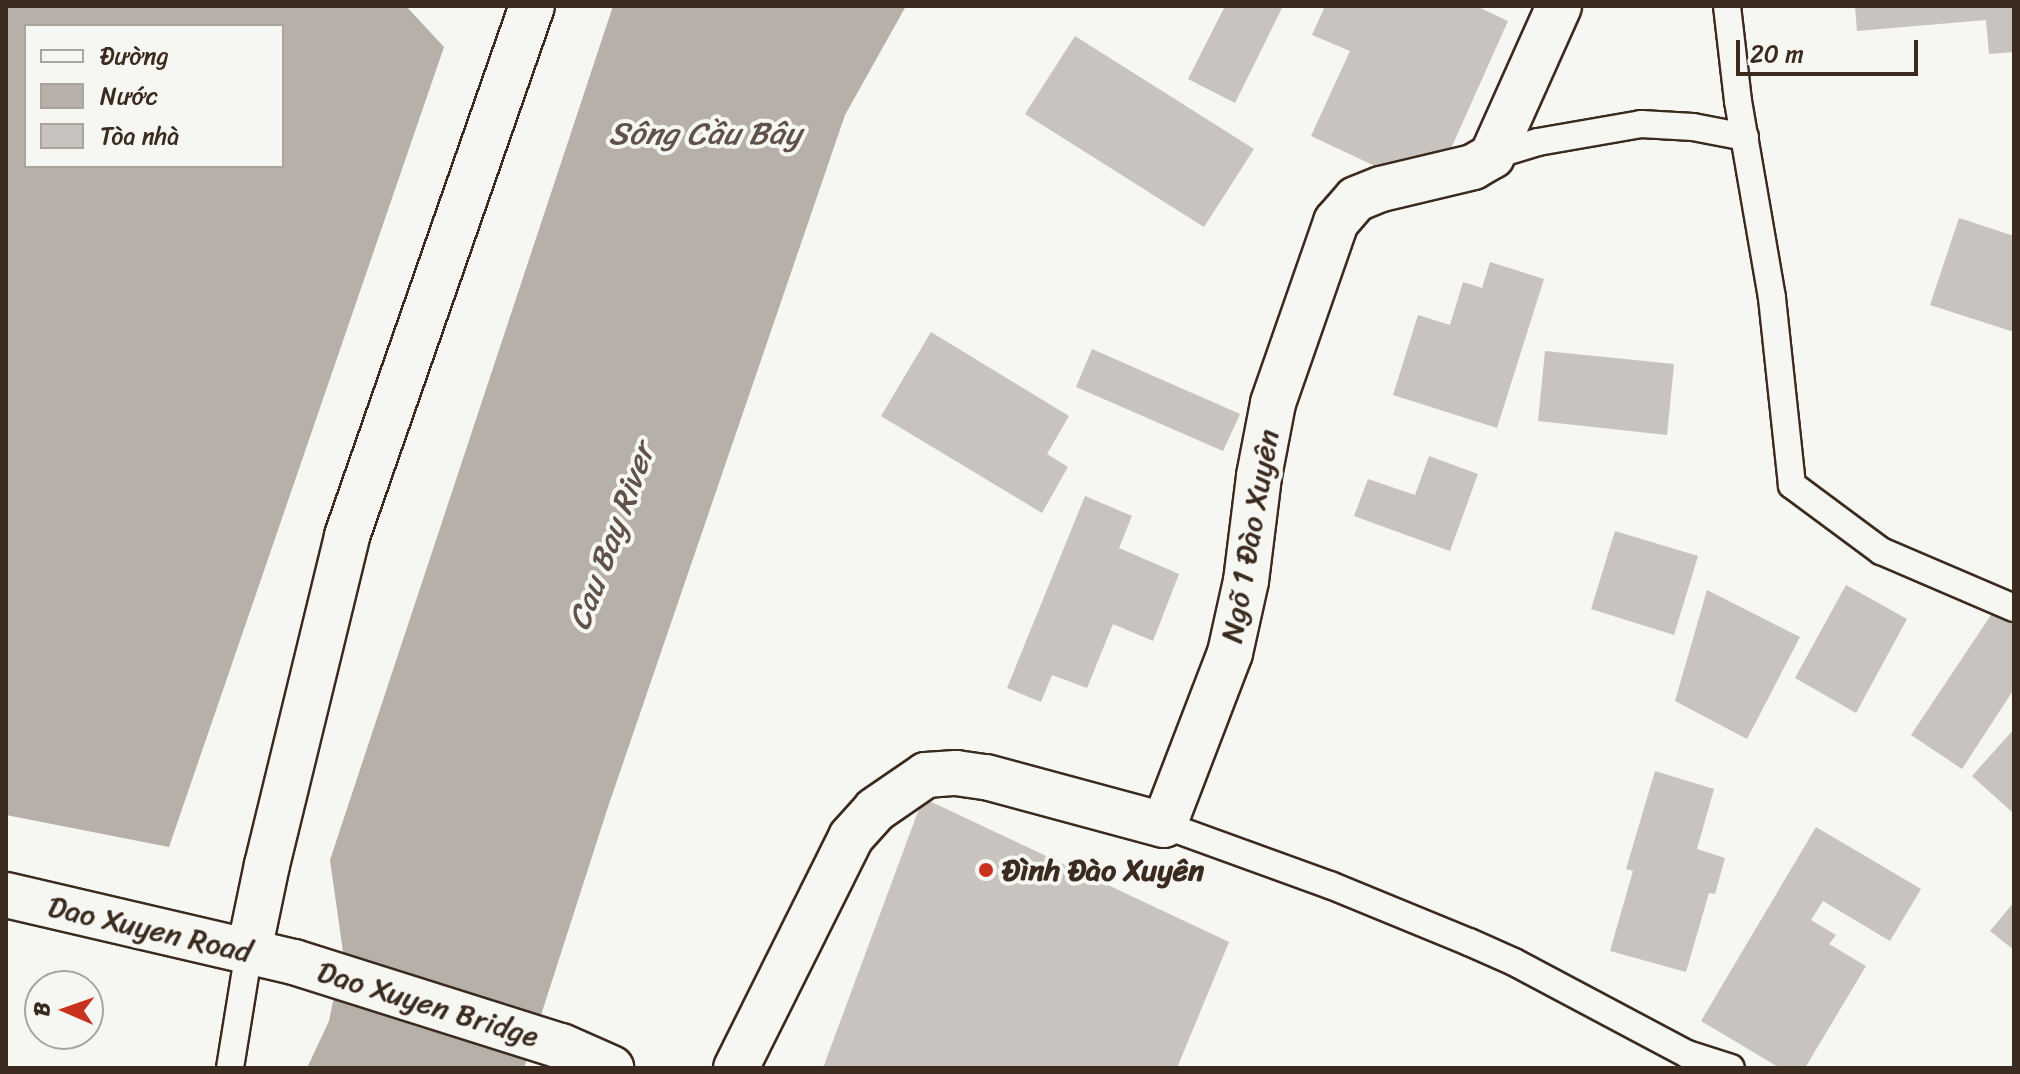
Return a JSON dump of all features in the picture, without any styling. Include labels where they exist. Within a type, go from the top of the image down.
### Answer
[{"type":"street","points":[[249,951],[347,536],[532,6]]},
{"type":"street","points":[[1492,156],[1559,6]]},
{"type":"street","name":"Ngõ 1 Đào Xuyên","points":[[1164,825],[1230,653],[1246,581],[1259,476],[1273,403],[1336,222],[1356,199],[1381,189],[1473,167],[1492,156]]},
{"type":"street","points":[[736,1068],[851,837],[875,810],[926,775],[956,773],[986,777],[1164,825]]},
{"type":"street","name":"Dao Xuyen Road","points":[[6,895],[294,962]]},
{"type":"street","name":"Dao Xuyen Bridge","points":[[294,962],[558,1057]]},
{"type":"street","points":[[558,1057],[611,1068]]},
{"type":"lane","points":[[1727,6],[1772,298],[1792,485],[1881,551],[2014,608]]},
{"type":"lane","points":[[1492,156],[1538,142],[1641,124],[1693,127],[1745,137]]},
{"type":"lane","points":[[1164,825],[1330,885],[1480,947],[1687,1054],[1731,1068]]},
{"type":"lane","points":[[230,1068],[249,951]]},
{"type":"water","points":[[6,6],[406,6],[444,47],[169,847],[6,815]]},
{"type":"water","name":"Sông Cầu Bây","points":[[613,6],[906,6],[845,115],[608,807],[524,1068],[307,1068],[329,1021],[343,952],[330,860]]},
{"type":"building","points":[[1225,6],[1283,6],[1235,103],[1188,79]]},
{"type":"building","points":[[1325,6],[1476,6],[1508,21],[1449,153],[1377,167],[1311,136],[1350,51],[1312,35]]},
{"type":"building","points":[[1855,6],[2014,6],[2014,52],[1989,54],[1986,20],[1857,31]]},
{"type":"building","points":[[1075,36],[1254,149],[1204,227],[1025,114]]},
{"type":"building","points":[[1959,218],[2014,236],[2014,332],[1930,305]]},
{"type":"building","points":[[1490,262],[1544,279],[1497,428],[1393,395],[1418,315],[1450,325],[1463,282],[1482,288]]},
{"type":"building","points":[[931,332],[1069,416],[1047,454],[1068,467],[1042,513],[881,416]]},
{"type":"building","points":[[1092,349],[1240,414],[1223,451],[1076,387]]},
{"type":"building","points":[[1545,351],[1674,364],[1667,435],[1538,421]]},
{"type":"building","points":[[1429,456],[1478,474],[1450,551],[1354,516],[1368,479],[1415,495]]},
{"type":"building","points":[[1085,496],[1132,516],[1119,548],[1179,574],[1153,641],[1113,624],[1087,688],[1052,675],[1041,702],[1007,688]]},
{"type":"building","points":[[1615,531],[1698,556],[1674,635],[1591,609]]},
{"type":"building","points":[[1846,585],[1907,619],[1856,713],[1795,678]]},
{"type":"building","points":[[1707,590],[1800,637],[1747,739],[1675,701]]},
{"type":"building","points":[[1993,612],[2014,626],[2014,689],[1962,769],[1911,735]]},
{"type":"building","points":[[2014,729],[2014,814],[1972,776]]},
{"type":"building","points":[[1655,771],[1714,789],[1697,849],[1725,858],[1715,894],[1709,893],[1686,972],[1610,951],[1633,871],[1626,869]]},
{"type":"building","name":"Đình Đào Xuyên","points":[[923,798],[1229,942],[1177,1068],[823,1068]]},
{"type":"building","points":[[1816,827],[1921,889],[1890,941],[1823,901],[1811,920],[1836,935],[1829,944],[1866,966],[1805,1068],[1780,1068],[1701,1021]]},
{"type":"building","points":[[2014,902],[2014,950],[1990,931]]},
{"type":"place","name":"Đình Đào Xuyên","points":[[986,870]]},
{"type":"water label","name":"Cau Bay River","points":[[612,537]]}]
